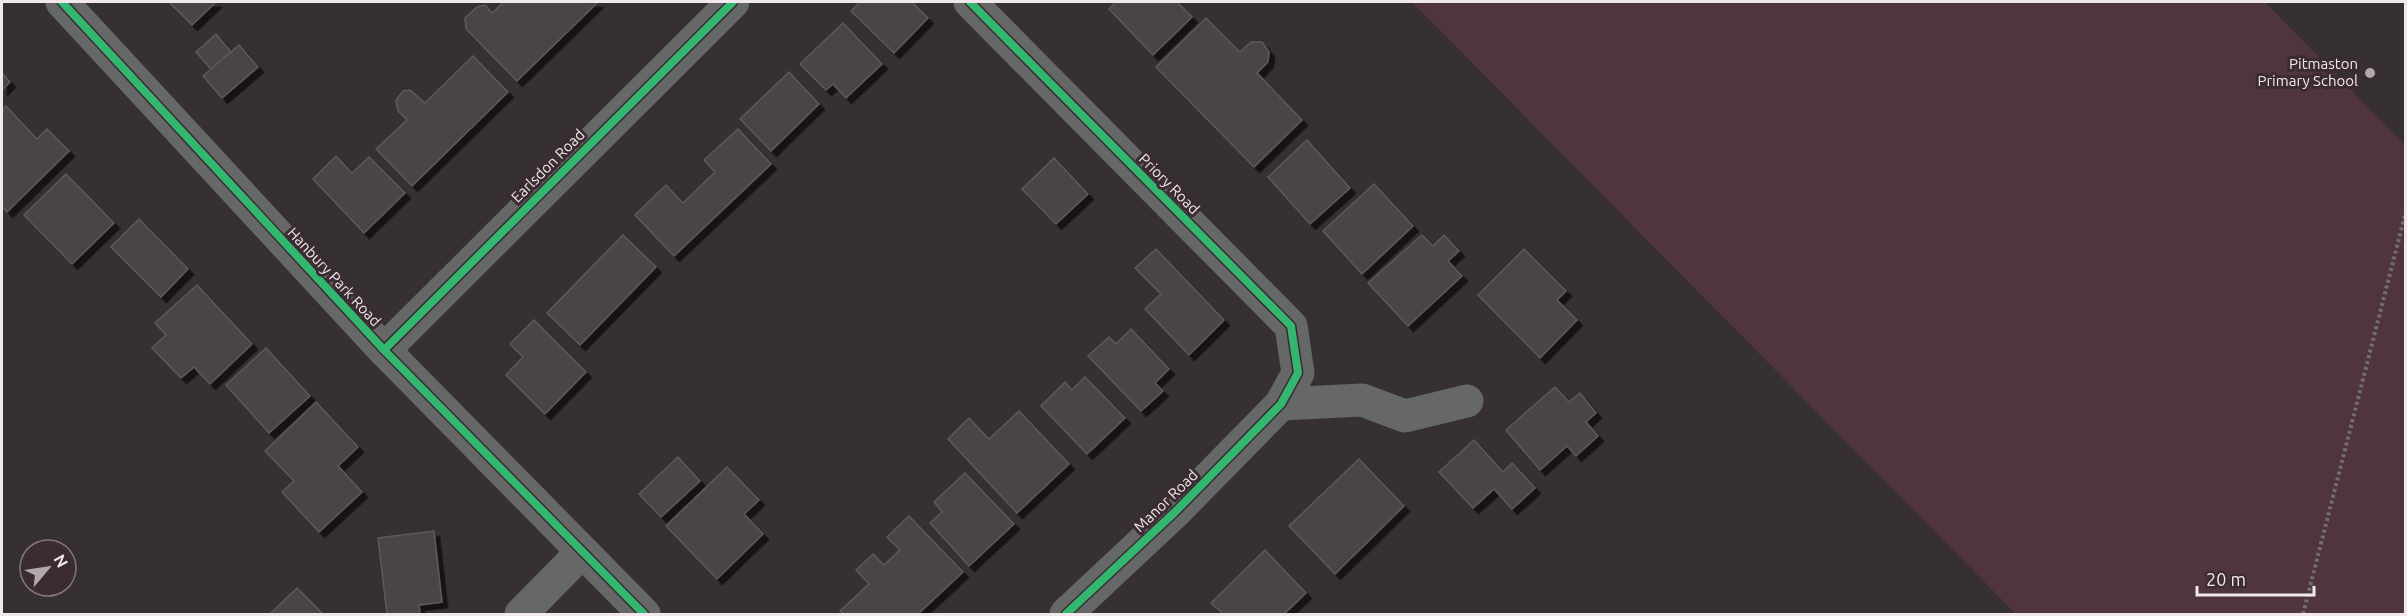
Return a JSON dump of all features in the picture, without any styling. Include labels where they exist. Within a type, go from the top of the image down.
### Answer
[{"type":"street","name":"Hanbury Park Road","points":[[62,2],[384,350],[644,615]]},
{"type":"street","name":"Earlsdon Road","points":[[384,350],[733,2]]},
{"type":"street","name":"Priory Road","points":[[970,2],[1291,326],[1298,373],[1281,404]]},
{"type":"street","points":[[1281,404],[1362,400],[1406,416],[1467,400]]},
{"type":"street","name":"Manor Road","points":[[1066,615],[1175,512],[1281,404]]},
{"type":"street","points":[[521,615],[582,552]]},
{"type":"path","points":[[2303,615],[2406,211]]},
{"type":"shaded area","points":[[1412,2],[2265,2],[2405,145],[2405,614],[2016,614]]},
{"type":"building","points":[[169,2],[216,2],[192,25]]},
{"type":"building","points":[[504,2],[598,2],[517,81],[466,29],[465,18],[477,7],[485,5],[492,13]]},
{"type":"building","points":[[860,2],[912,2],[928,18],[894,53],[851,11]]},
{"type":"building","points":[[1116,2],[1177,2],[1192,17],[1153,55],[1109,9]]},
{"type":"building","points":[[1206,18],[1240,52],[1251,42],[1262,42],[1269,52],[1268,62],[1257,73],[1302,120],[1254,167],[1156,67]]},
{"type":"building","points":[[843,23],[882,64],[846,98],[833,84],[826,90],[800,64]]},
{"type":"building","points":[[216,34],[231,52],[211,69],[196,52]]},
{"type":"building","points":[[239,45],[258,67],[222,98],[203,76]]},
{"type":"building","points":[[473,56],[508,92],[412,186],[376,149],[407,120],[398,111],[396,100],[403,91],[410,90],[425,103]]},
{"type":"building","points":[[789,72],[819,104],[771,151],[740,119]]},
{"type":"building","points":[[2,73],[10,82],[2,90]]},
{"type":"building","points":[[6,106],[37,139],[47,129],[69,151],[7,212],[2,206],[2,111]]},
{"type":"building","points":[[738,129],[771,164],[674,256],[635,215],[666,185],[683,203],[715,172],[704,160]]},
{"type":"building","points":[[1307,140],[1350,188],[1310,224],[1268,177]]},
{"type":"building","points":[[336,156],[352,173],[369,157],[405,193],[364,233],[313,179]]},
{"type":"building","points":[[1054,158],[1088,194],[1056,224],[1022,189]]},
{"type":"building","points":[[66,174],[114,223],[72,264],[24,215]]},
{"type":"building","points":[[1374,184],[1413,226],[1362,274],[1323,231]]},
{"type":"building","points":[[139,219],[188,269],[161,297],[111,247]]},
{"type":"building","points":[[623,235],[656,267],[580,345],[547,313]]},
{"type":"building","points":[[1422,235],[1433,246],[1444,235],[1459,251],[1448,261],[1462,276],[1408,326],[1368,283]]},
{"type":"building","points":[[1156,249],[1224,320],[1189,355],[1145,309],[1161,294],[1135,268]]},
{"type":"building","points":[[1524,249],[1566,291],[1557,300],[1577,320],[1540,358],[1478,295]]},
{"type":"building","points":[[197,285],[252,344],[210,384],[194,367],[181,378],[152,348],[166,335],[155,323]]},
{"type":"building","points":[[534,320],[586,372],[545,414],[506,375],[523,357],[510,344]]},
{"type":"building","points":[[1131,329],[1169,369],[1155,383],[1163,391],[1141,411],[1088,356],[1109,337],[1116,344]]},
{"type":"building","points":[[266,348],[310,396],[269,433],[226,385]]},
{"type":"building","points":[[1085,377],[1125,418],[1087,454],[1041,406],[1065,382],[1072,390]]},
{"type":"building","points":[[1555,387],[1569,402],[1580,393],[1596,413],[1586,422],[1598,436],[1576,456],[1567,446],[1540,470],[1506,430]]},
{"type":"building","points":[[316,402],[358,447],[338,466],[362,492],[319,532],[282,492],[294,481],[265,451]]},
{"type":"building","points":[[1019,411],[1069,464],[1017,513],[948,439],[969,418],[989,439]]},
{"type":"building","points":[[1474,440],[1503,472],[1512,463],[1535,488],[1512,509],[1494,489],[1473,508],[1439,472]]},
{"type":"building","points":[[678,457],[700,481],[661,517],[639,494]]},
{"type":"building","points":[[1359,459],[1404,506],[1335,574],[1289,526]]},
{"type":"building","points":[[727,467],[759,500],[744,514],[763,534],[717,579],[666,526]]},
{"type":"building","points":[[965,473],[1014,524],[969,566],[930,523],[942,512],[934,502]]},
{"type":"building","points":[[909,516],[963,572],[918,614],[844,614],[840,611],[869,584],[856,570],[873,554],[884,565],[900,550],[887,537]]},
{"type":"building","points":[[434,531],[442,602],[419,605],[420,614],[387,614],[378,538]]},
{"type":"building","points":[[1265,550],[1306,593],[1284,614],[1223,614],[1211,603]]},
{"type":"building","points":[[297,588],[323,614],[270,614]]},
{"type":"cycle path","points":[[62,2],[384,350],[644,614]]},
{"type":"cycle path","points":[[384,350],[733,2]]},
{"type":"cycle path","points":[[970,2],[1291,326],[1298,373],[1281,404],[1175,512],[1066,614]]},
{"type":"place","name":"Pitmaston Primary School","points":[[2370,73]]}]
